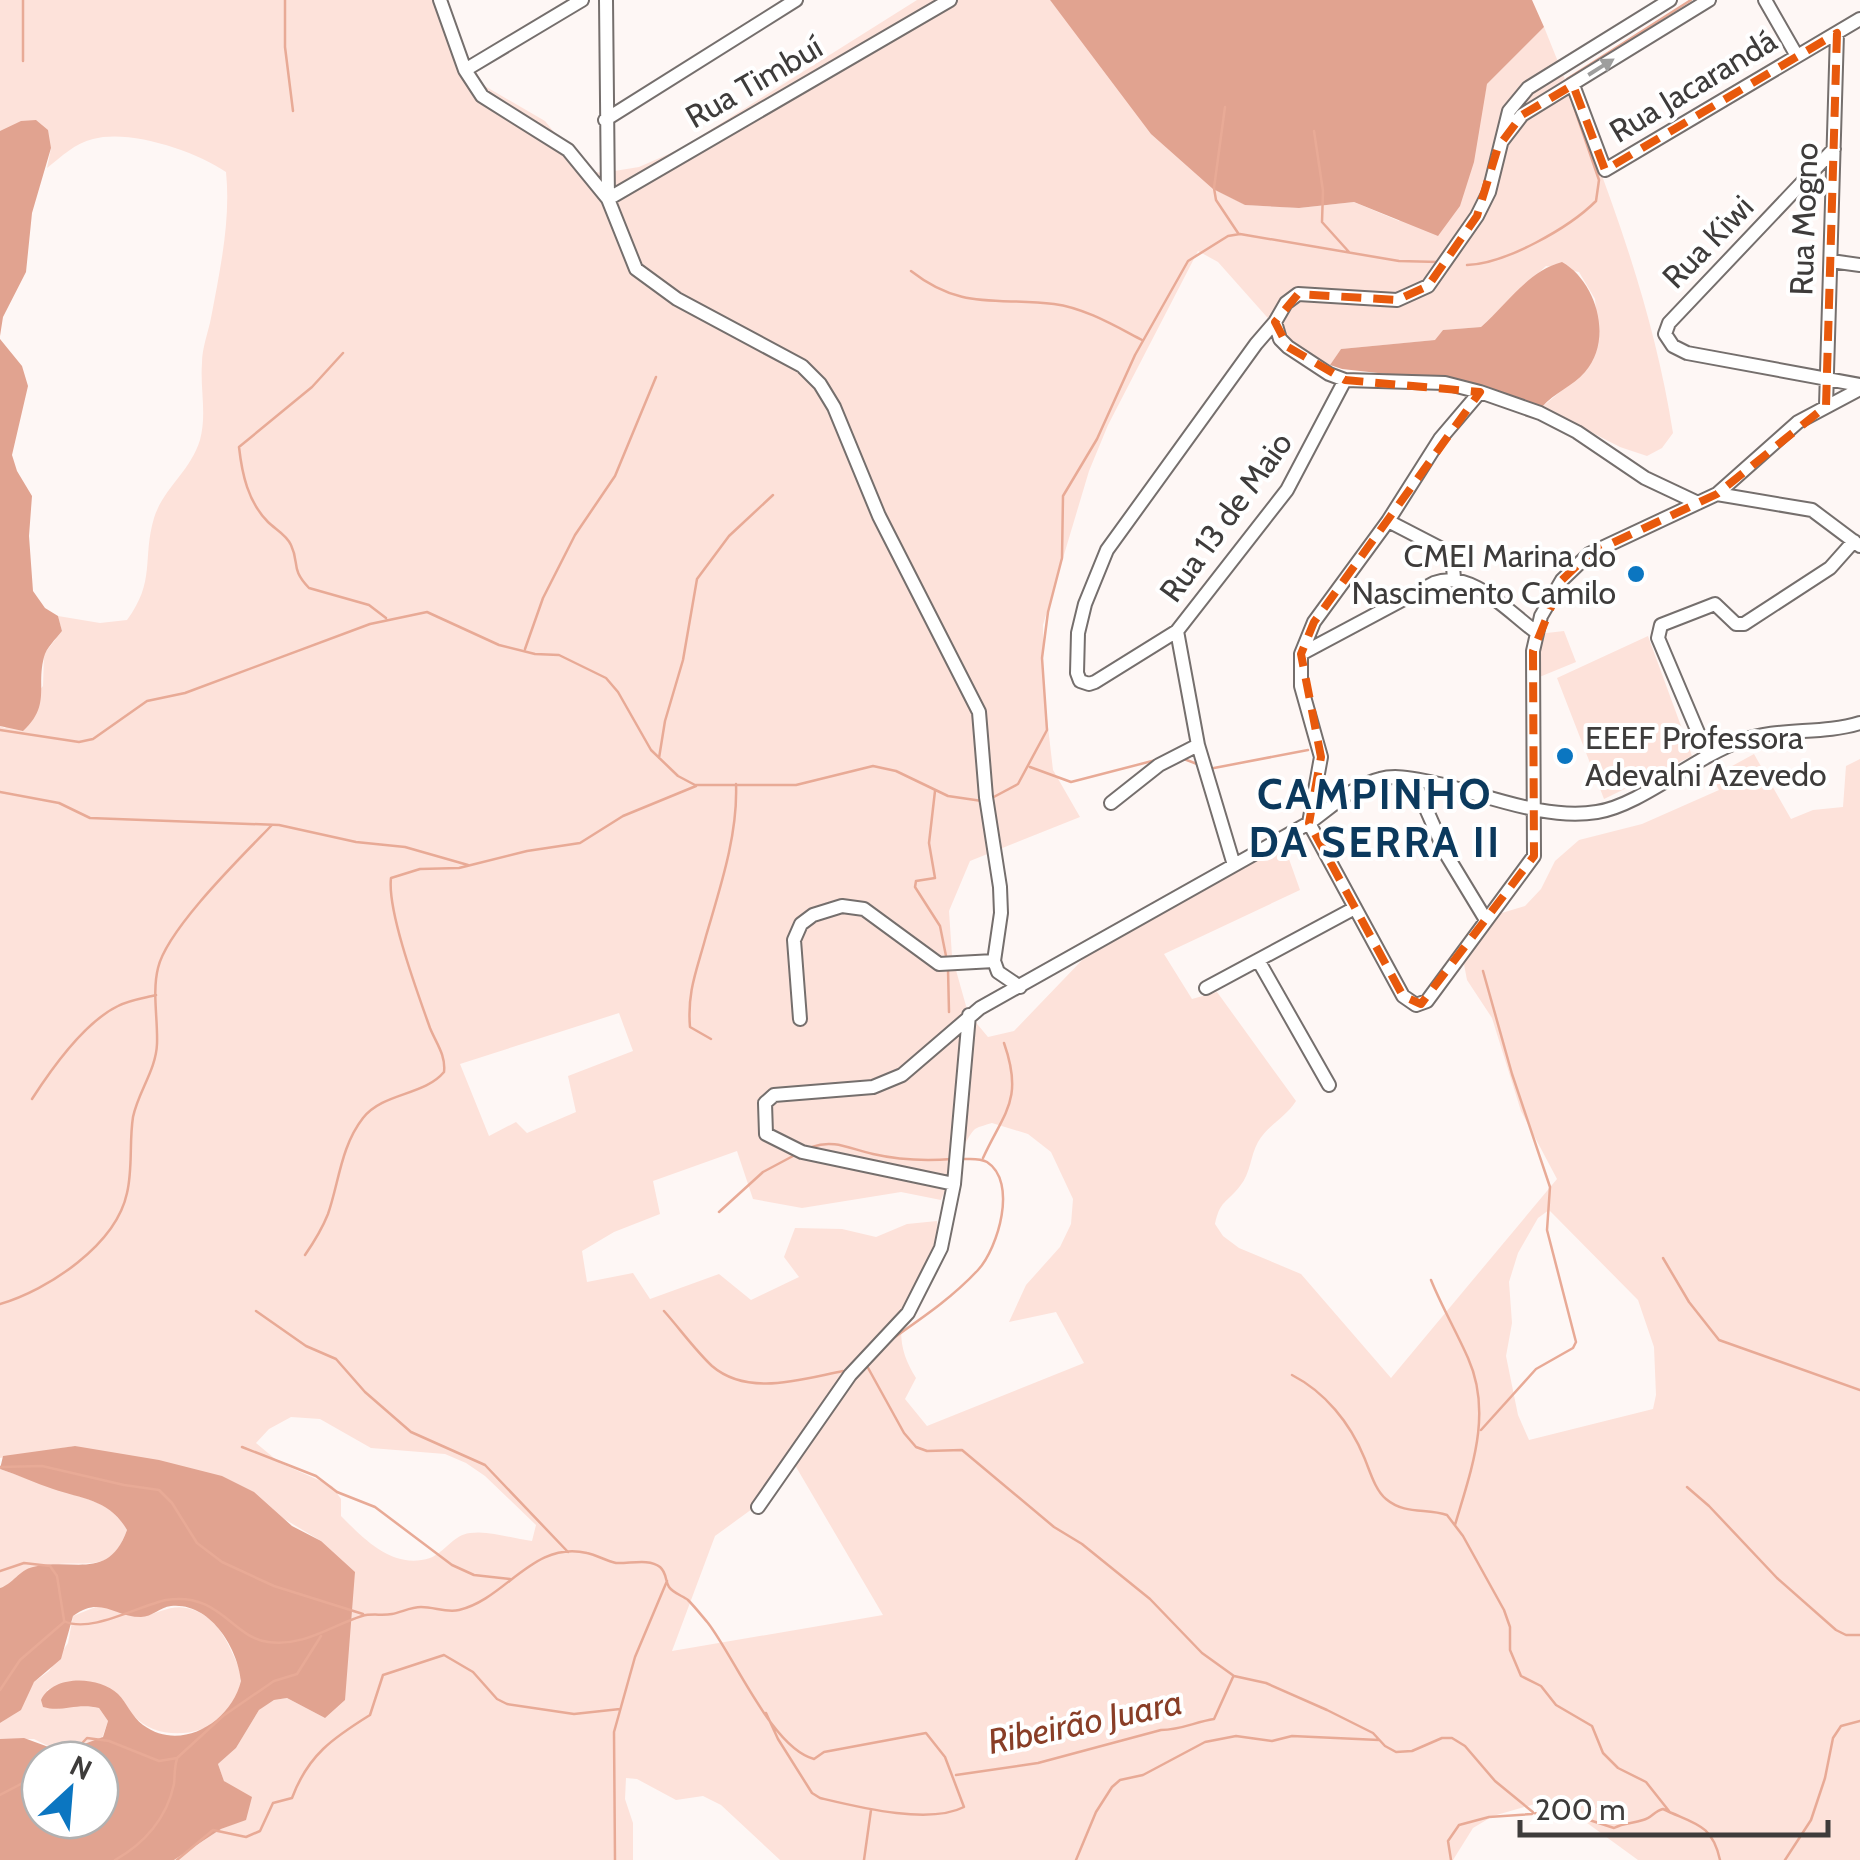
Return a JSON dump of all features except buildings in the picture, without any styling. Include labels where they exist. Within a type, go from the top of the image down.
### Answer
[{"type":"street","points":[[440,0],[465,70],[482,96],[568,150],[608,198],[636,269],[678,299],[802,366],[820,384],[834,407],[878,516],[976,704],[1000,913],[994,961],[998,972],[1020,987]]},
{"type":"street","points":[[465,70],[582,0]]},
{"type":"street","points":[[606,0],[604,120],[608,198]]},
{"type":"street","points":[[604,120],[796,0]]},
{"type":"street","name":"Rua Timbuí","points":[[608,198],[950,0]]},
{"type":"street","points":[[1178,631],[1095,682],[1080,681],[1078,633],[1107,550],[1276,322],[1286,303],[1298,294],[1396,300],[1428,286],[1462,241],[1489,192],[1498,147],[1515,113],[1540,78],[1670,0]]},
{"type":"street","points":[[1515,113],[1573,84],[1709,0]]},
{"type":"street","points":[[1765,0],[1797,56]]},
{"type":"street","name":"Rua Jacarandá","points":[[1573,84],[1605,170],[1860,19]]},
{"type":"street","name":"Rua Mogno","points":[[1826,406],[1838,34]]},
{"type":"street","name":"Rua Kiwi","points":[[1825,380],[1682,352],[1673,346],[1665,330],[1834,150]]},
{"type":"street","points":[[1831,261],[1860,265]]},
{"type":"street","points":[[1276,322],[1280,340],[1288,347],[1345,380],[1446,383],[1480,392],[1564,426],[1644,478],[1698,503]]},
{"type":"street","name":"Rua 13 de Maio","points":[[1234,866],[1198,745],[1178,631],[1287,490],[1345,380]]},
{"type":"street","points":[[1825,380],[1860,387]]},
{"type":"street","points":[[1480,392],[1440,439],[1388,521],[1314,622],[1301,654],[1301,686],[1321,757],[1309,823],[1353,909],[1410,1003],[1428,1000],[1534,856],[1533,651],[1548,601],[1562,580],[1590,554],[1716,494],[1798,422],[1860,387]]},
{"type":"street","points":[[1708,756],[1658,638],[1661,625],[1715,604],[1736,624],[1744,624],[1830,568],[1857,544],[1812,510],[1716,494]]},
{"type":"street","points":[[1388,521],[1452,556],[1454,578]]},
{"type":"street","points":[[1301,654],[1434,583],[1454,578],[1473,584],[1536,632]]},
{"type":"street","points":[[954,1184],[795,1149],[766,1134],[765,1103],[774,1096],[873,1087],[902,1076],[969,1015],[1309,823],[1379,779],[1413,779],[1582,814],[1605,811],[1708,756],[1755,737],[1860,723]]},
{"type":"street","points":[[1111,803],[1158,765],[1198,745]]},
{"type":"street","points":[[1413,779],[1446,854],[1486,920]]},
{"type":"street","points":[[800,1019],[794,940],[801,924],[813,915],[842,906],[864,909],[939,964],[994,961]]},
{"type":"street","points":[[1206,988],[1353,909]]},
{"type":"street","points":[[1258,960],[1329,1085]]},
{"type":"street","points":[[758,1508],[850,1376],[914,1304],[941,1248],[954,1184],[969,1015]]},
{"type":"highlighted area","points":[[1837,33],[1826,406],[1717,494],[1589,554],[1562,580],[1533,651],[1534,856],[1421,1004],[1403,996],[1309,823],[1321,757],[1301,654],[1314,622],[1480,392],[1345,380],[1288,347],[1275,322],[1298,294],[1397,300],[1428,286],[1477,216],[1498,147],[1522,115],[1573,85],[1605,170]]},
{"type":"shaded area","points":[[0,0],[444,0],[453,27],[483,85],[545,121],[585,170],[602,173],[639,167],[680,149],[917,0],[1050,0],[1096,58],[1213,189],[1246,205],[1299,208],[1354,202],[1399,221],[1480,117],[1487,84],[1544,27],[1636,277],[1673,433],[1662,448],[1647,456],[1620,447],[1542,407],[1586,370],[1598,331],[1595,299],[1579,272],[1546,266],[1481,327],[1443,330],[1436,340],[1341,349],[1330,365],[1299,353],[1218,262],[1198,251],[1108,425],[1089,471],[1043,625],[1043,684],[1053,770],[1080,817],[970,861],[949,911],[952,956],[968,1013],[988,1037],[1014,1031],[1086,956],[1126,921],[1180,888],[1284,845],[1300,890],[1164,954],[1192,999],[1217,992],[1296,1101],[1258,1142],[1244,1181],[1222,1206],[1215,1224],[1239,1248],[1301,1274],[1391,1378],[1557,1179],[1521,1111],[1492,1018],[1467,980],[1463,959],[1495,915],[1525,906],[1541,889],[1555,861],[1579,840],[1642,824],[1719,790],[1712,777],[1754,754],[1791,819],[1813,810],[1843,807],[1846,766],[1860,759],[1860,1860],[1638,1860],[1561,1804],[1535,1804],[1493,1816],[1473,1828],[1453,1860],[780,1860],[721,1805],[703,1796],[676,1800],[637,1779],[626,1778],[625,1799],[633,1823],[633,1860],[174,1860],[221,1829],[246,1819],[236,1790],[224,1781],[218,1764],[236,1748],[259,1710],[274,1700],[287,1698],[325,1718],[321,1541],[276,1514],[75,1446],[0,1458],[0,726],[5,728],[43,686],[44,654],[62,631],[58,616],[100,623],[127,620],[142,593],[154,518],[196,451],[202,430],[202,357],[224,245],[226,172],[180,150],[125,137],[86,141],[47,168],[51,148],[0,131]],"holes":[[[619,1013],[633,1051],[568,1076],[576,1112],[527,1133],[516,1122],[489,1136],[460,1064]],[[992,1123],[1028,1134],[1051,1152],[1073,1199],[1071,1224],[1060,1247],[1026,1285],[1009,1322],[1056,1312],[1084,1363],[927,1426],[905,1399],[916,1378],[903,1350],[901,1328],[931,1257],[937,1221],[907,1224],[876,1237],[842,1229],[795,1228],[784,1257],[799,1277],[751,1300],[719,1274],[650,1299],[633,1273],[587,1282],[582,1251],[614,1232],[660,1214],[653,1181],[737,1151],[753,1199],[802,1208],[901,1192],[941,1200],[962,1151],[977,1128]],[[1549,1210],[1638,1300],[1654,1347],[1653,1409],[1529,1440],[1518,1415],[1506,1356],[1512,1323],[1509,1282],[1518,1253],[1538,1218]],[[291,1417],[320,1419],[371,1448],[445,1454],[485,1476],[536,1525],[532,1541],[478,1532],[459,1537],[430,1558],[416,1561],[392,1556],[370,1543],[341,1516],[341,1499],[332,1486],[280,1463],[256,1443],[269,1429]],[[792,1460],[883,1615],[672,1651],[715,1536],[763,1501]]]},
{"type":"shaded area","points":[[1050,0],[1532,0],[1544,27],[1487,84],[1474,162],[1460,206],[1438,236],[1354,202],[1299,208],[1245,205],[1213,189],[1151,134]]},
{"type":"shaded area","points":[[36,120],[48,130],[51,148],[32,213],[26,272],[3,317],[0,336],[0,131],[21,121]]},
{"type":"shaded area","points":[[1562,262],[1574,271],[1592,296],[1598,344],[1585,372],[1542,407],[1468,383],[1330,365],[1341,349],[1435,340],[1443,330],[1481,327],[1528,280]]},
{"type":"shaded area","points":[[0,339],[22,366],[28,386],[12,455],[32,496],[29,536],[33,591],[45,608],[58,616],[62,631],[45,654],[40,704],[23,731],[0,726]]},
{"type":"shaded area","points":[[1564,631],[1576,662],[1537,678],[1538,634]]},
{"type":"shaded area","points":[[1648,636],[1692,756],[1604,799],[1557,678]]},
{"type":"shaded area","points":[[75,1446],[159,1460],[222,1476],[254,1492],[292,1526],[321,1541],[355,1572],[345,1700],[325,1718],[287,1698],[274,1700],[259,1710],[236,1748],[218,1764],[224,1781],[252,1797],[246,1820],[221,1829],[174,1860],[0,1860],[0,1739],[29,1740],[20,1740],[20,1840],[120,1840],[120,1740],[95,1740],[103,1737],[108,1721],[99,1708],[43,1707],[41,1700],[55,1686],[77,1680],[110,1688],[143,1725],[173,1736],[203,1729],[216,1720],[227,1709],[241,1681],[228,1642],[198,1611],[171,1606],[141,1617],[92,1607],[73,1616],[61,1659],[34,1682],[21,1710],[0,1723],[0,1588],[33,1567],[100,1562],[119,1546],[127,1530],[104,1506],[0,1469],[3,1456]]},
{"type":"shaded area","points":[[0,1469],[104,1506],[127,1530],[120,1544],[105,1560],[49,1565],[0,1588]]},
{"type":"shaded area","points":[[98,1606],[137,1616],[180,1607],[206,1616],[224,1636],[240,1673],[239,1695],[231,1710],[201,1729],[165,1732],[66,1682],[47,1690],[58,1709],[76,1704],[99,1708],[108,1721],[102,1738],[0,1739],[0,1723],[14,1714],[34,1682],[49,1671],[68,1643],[73,1616]]},
{"type":"waterway","points":[[23,0],[23,61]]},
{"type":"waterway","points":[[285,0],[285,47],[293,111]]},
{"type":"waterway","points":[[1567,79],[1691,0]]},
{"type":"waterway","points":[[1467,265],[1499,258],[1536,243],[1596,201],[1599,180],[1573,104]]},
{"type":"waterway","points":[[1225,107],[1214,188],[1216,200],[1238,233]]},
{"type":"waterway","points":[[1314,131],[1323,191],[1322,222],[1349,252]]},
{"type":"waterway","points":[[990,799],[1018,784],[1047,730],[1042,658],[1048,612],[1062,558],[1063,496],[1097,439],[1135,355],[1188,261],[1228,236],[1240,234],[1399,261],[1439,262]]},
{"type":"waterway","points":[[911,271],[929,284],[964,297],[1077,309],[1142,340]]},
{"type":"waterway","points":[[343,353],[312,387],[239,447],[240,457],[255,506],[289,541],[297,571],[309,588],[369,605],[386,618]]},
{"type":"waterway","points":[[525,649],[543,598],[575,535],[615,476],[656,377]]},
{"type":"waterway","points":[[659,758],[683,660],[697,579],[729,536],[773,495]]},
{"type":"waterway","points":[[0,730],[79,742],[93,739],[147,701],[185,693],[370,624],[427,612],[499,645],[559,655],[606,678],[651,750],[678,776],[695,785],[796,785],[873,766],[896,771],[948,796],[982,801]]},
{"type":"waterway","points":[[1214,768],[1308,750]]},
{"type":"waterway","points":[[1184,759],[1197,764]]},
{"type":"waterway","points":[[1030,767],[1071,782],[1156,760]]},
{"type":"waterway","points":[[711,1039],[690,1027],[690,1002],[731,842],[736,784]]},
{"type":"waterway","points":[[305,1255],[326,1220],[345,1152],[363,1118],[382,1103],[426,1086],[444,1072],[442,1055],[398,931],[391,878],[420,869],[459,868],[580,843],[623,816],[696,786]]},
{"type":"waterway","points":[[935,791],[929,843],[935,878],[916,881],[915,887],[940,926],[946,956]]},
{"type":"waterway","points":[[0,792],[59,803],[90,818],[279,825],[356,842],[405,847],[468,865]]},
{"type":"waterway","points":[[0,1304],[39,1288],[77,1263],[95,1247],[120,1212],[129,1184],[133,1117],[156,1054],[155,987],[164,952],[208,893],[272,825]]},
{"type":"waterway","points":[[948,969],[949,1012]]},
{"type":"waterway","points":[[1481,1430],[1536,1369],[1573,1348],[1576,1342],[1547,1230],[1550,1187],[1483,971]]},
{"type":"waterway","points":[[32,1099],[59,1060],[93,1023],[122,1004],[156,995]]},
{"type":"waterway","points":[[983,1158],[1012,1092],[1004,1043]]},
{"type":"waterway","points":[[812,1147],[835,1144],[893,1158],[952,1159]]},
{"type":"waterway","points":[[719,1212],[763,1172],[793,1156]]},
{"type":"waterway","points":[[892,1339],[958,1290],[978,1270],[992,1247],[1002,1215],[1001,1184],[987,1162],[964,1159]]},
{"type":"waterway","points":[[1663,1258],[1689,1302],[1719,1340],[1860,1390]]},
{"type":"waterway","points":[[1431,1280],[1468,1358],[1479,1400],[1477,1442],[1455,1525]]},
{"type":"waterway","points":[[256,1311],[306,1346],[336,1359],[365,1392],[411,1432],[485,1465],[568,1552]]},
{"type":"waterway","points":[[664,1311],[712,1366],[742,1381],[776,1383],[843,1371]]},
{"type":"waterway","name":"Ribeirão Juara","points":[[867,1366],[904,1433],[916,1447],[927,1451],[962,1450],[1054,1527],[1082,1544],[1150,1599],[1202,1653],[1234,1676],[1266,1683],[1327,1710],[1373,1733],[1396,1752],[1452,1738],[1534,1813],[1563,1819],[1580,1817],[1614,1828],[1646,1819],[1663,1809],[1707,1832],[1720,1860]]},
{"type":"waterway","points":[[1292,1375],[1326,1399],[1344,1421],[1386,1499],[1408,1509],[1447,1515],[1504,1610],[1510,1627],[1510,1650],[1521,1676],[1541,1686],[1556,1705],[1592,1726],[1603,1753],[1618,1768],[1646,1782],[1669,1811]]},
{"type":"waterway","points":[[242,1447],[316,1476],[337,1492],[375,1507],[452,1565],[474,1575],[510,1579]]},
{"type":"waterway","points":[[0,1467],[42,1466],[159,1490],[197,1543],[222,1562],[274,1586],[363,1614]]},
{"type":"waterway","points":[[1687,1487],[1777,1578],[1836,1630],[1860,1635]]},
{"type":"waterway","name":"Ribeirão Juara","points":[[64,1621],[100,1622],[166,1600],[184,1599],[212,1608],[256,1639],[281,1643],[305,1639],[366,1615],[421,1607],[459,1610],[491,1595],[535,1562],[568,1551],[616,1563],[650,1563],[660,1567],[671,1589],[688,1600],[708,1623],[769,1720],[784,1738],[798,1751],[814,1759],[824,1752],[926,1733],[945,1757],[964,1807],[913,1814],[820,1798],[812,1793],[778,1739],[766,1713]]},
{"type":"waterway","name":"Ribeirão Juara","points":[[0,1571],[24,1563],[50,1566],[57,1576],[64,1620]]},
{"type":"waterway","points":[[615,1860],[614,1732],[635,1657],[667,1581]]},
{"type":"waterway","points":[[0,1690],[20,1660],[64,1622]]},
{"type":"waterway","points":[[120,1745],[159,1761],[177,1758],[223,1716],[274,1681],[297,1674],[321,1636]]},
{"type":"waterway","points":[[177,1860],[213,1830],[246,1837],[260,1831],[273,1803],[292,1798],[306,1770],[323,1749],[370,1715],[383,1675],[444,1655],[473,1672],[497,1699],[507,1704],[574,1714],[620,1709]]},
{"type":"waterway","name":"Ribeirão Juara","points":[[956,1775],[1038,1763],[1214,1719],[1233,1677]]},
{"type":"waterway","name":"Ribeirão Juara","points":[[1785,1860],[1811,1820],[1833,1738],[1841,1726],[1860,1721]]},
{"type":"waterway","points":[[1076,1860],[1096,1812],[1112,1787],[1205,1742],[1236,1736],[1272,1741],[1292,1736],[1379,1740]]},
{"type":"waterway","points":[[85,1740],[102,1740]]},
{"type":"waterway","points":[[115,1860],[145,1838],[160,1819],[171,1796],[177,1759]]},
{"type":"waterway","points":[[0,1795],[20,1784]]},
{"type":"waterway","points":[[864,1860],[871,1810]]},
{"type":"waterway","points":[[1451,1860],[1448,1841],[1459,1825],[1489,1817],[1532,1814]]},
{"type":"place","name":"CMEI Marina do Nascimento Camilo","points":[[1636,574]]},
{"type":"place","name":"EEEF Professora Adevalni Azevedo","points":[[1565,756]]},
{"type":"district","name":"CAMPINHO DA SERRA II","points":[[1375,818]]}]
